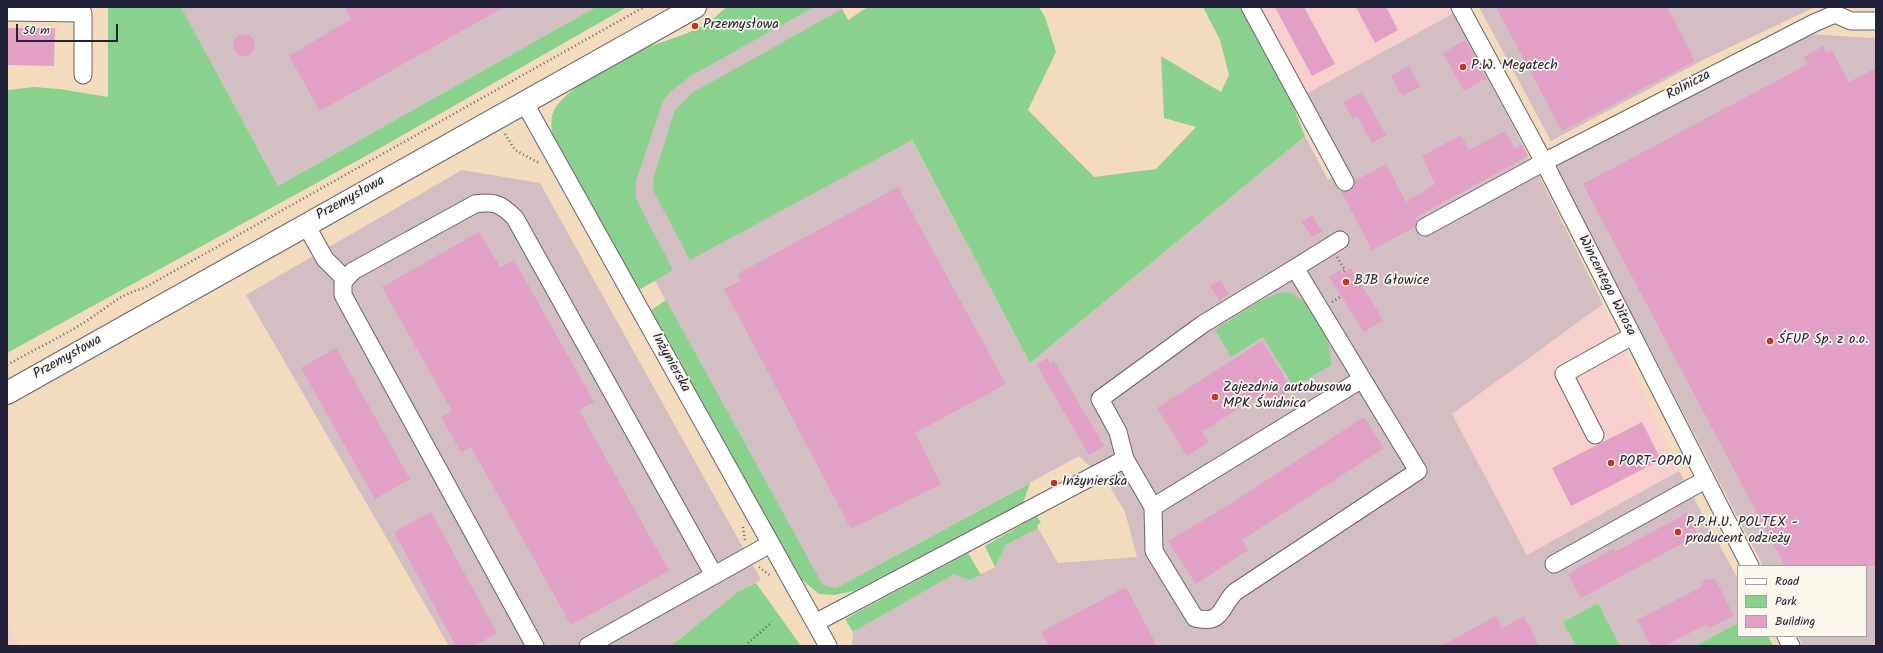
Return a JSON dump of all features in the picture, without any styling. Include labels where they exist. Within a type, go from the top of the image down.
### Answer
[{"type":"main road","name":"Przemysłowa","points":[[7,393],[695,7]]},
{"type":"street","points":[[1250,7],[1345,182]]},
{"type":"street","name":"Wincentego Witosa","points":[[1460,7],[1544,162],[1749,565]]},
{"type":"street","name":"Rolnicza","points":[[1425,227],[1544,162],[1780,39],[1831,10],[1851,21],[1876,21]]},
{"type":"street","points":[[7,12],[83,13],[83,75]]},
{"type":"street","name":"Inżynierska","points":[[524,102],[828,646]]},
{"type":"street","points":[[535,646],[343,295],[343,282],[353,271],[475,204],[489,202],[503,206],[515,218],[714,575]]},
{"type":"street","points":[[306,224],[324,259],[345,279]]},
{"type":"street","points":[[1295,268],[1418,471],[1235,592],[1227,600],[1223,610],[1217,618],[1206,621],[1195,618],[1154,551],[1153,506],[1125,459],[1118,432],[1100,399],[1202,324],[1340,240]]},
{"type":"street","points":[[1595,435],[1564,374],[1632,336]]},
{"type":"street","points":[[1153,506],[1362,379]]},
{"type":"street","points":[[815,623],[1125,459]]},
{"type":"street","points":[[1554,564],[1705,480]]},
{"type":"street","points":[[588,646],[770,544]]},
{"type":"street","points":[[1786,637],[1791,646]]},
{"type":"path","points":[[7,365],[91,318],[127,293],[144,288],[644,7]]},
{"type":"path","points":[[484,97],[515,150],[539,162],[543,169]]},
{"type":"path","points":[[743,523],[745,542],[751,554],[759,567],[771,575],[774,582]]},
{"type":"path","points":[[745,646],[772,622]]},
{"type":"shaded area","points":[[181,7],[596,7],[278,186]]},
{"type":"shaded area","points":[[761,7],[841,7],[1030,363],[1305,136],[1328,180],[1345,170],[1304,95],[1454,13],[1540,178],[1603,304],[1452,414],[1527,555],[1679,471],[1737,577],[1737,624],[1695,646],[1620,646],[1598,603],[1563,622],[1576,646],[852,646],[853,632],[954,573],[970,580],[995,567],[1006,545],[1038,528],[1058,563],[1137,557],[1125,512],[1109,485],[1079,456],[836,588],[823,585],[655,281],[606,94]]},
{"type":"shaded area","points":[[1258,7],[1451,7],[1454,13],[1304,95]]},
{"type":"shaded area","points":[[1479,7],[1813,8],[1705,59],[1551,141]]},
{"type":"shaded area","name":"ŚFUP Sp. z o.o.","points":[[1809,34],[1870,38],[1876,37],[1876,646],[1803,646],[1798,637],[1867,637],[1867,565],[1762,565],[1555,166]]},
{"type":"shaded area","points":[[462,170],[540,183],[761,580],[739,591],[671,646],[449,646],[246,295]]},
{"type":"shaded area","points":[[1603,304],[1679,471],[1527,555],[1452,414]]},
{"type":"shaded area","points":[[7,623],[21,646],[7,646]]},
{"type":"green space","points":[[108,7],[181,7],[278,186],[596,7],[627,7],[373,152],[7,353],[7,90],[34,87],[59,89],[108,97]]},
{"type":"green space","points":[[727,7],[814,7],[692,75],[672,90],[663,101],[636,181],[636,199],[673,270],[639,290],[554,143],[551,126],[552,114],[559,102],[579,85],[617,61],[638,51],[703,26]]},
{"type":"green space","points":[[868,7],[1039,7],[1045,17],[1056,52],[1028,110],[1094,177],[1156,169],[1196,127],[1164,118],[1161,56],[1221,92],[1229,75],[1220,40],[1203,7],[1240,7],[1291,101],[1305,136],[1030,363],[912,140],[690,260],[653,190],[654,176],[675,110],[692,93],[842,9],[848,20]]},
{"type":"green space","points":[[1286,292],[1305,302],[1319,321],[1328,344],[1331,365],[1294,387],[1263,337],[1231,357],[1215,330],[1259,302],[1277,294]]},
{"type":"green space","points":[[666,300],[823,585],[836,588],[1030,483],[1023,503],[854,591],[834,595],[819,594],[799,577],[651,310]]},
{"type":"green space","points":[[1037,516],[1041,523],[1037,525],[1038,528],[1006,545],[995,567],[985,546]]},
{"type":"green space","points":[[968,553],[981,575],[970,580],[954,574],[853,632],[845,619]]},
{"type":"green space","points":[[756,583],[801,646],[671,646],[739,591]]},
{"type":"green space","points":[[1598,603],[1620,646],[1576,646],[1563,622]]},
{"type":"green space","points":[[1737,624],[1737,637],[1768,637],[1773,646],[1695,646]]},
{"type":"building","points":[[345,7],[504,7],[320,111],[289,56],[351,19]]},
{"type":"building","points":[[1275,7],[1304,7],[1335,64],[1312,76]]},
{"type":"building","points":[[1356,7],[1386,7],[1398,30],[1375,43]]},
{"type":"building","points":[[1496,7],[1667,7],[1695,61],[1562,131]]},
{"type":"building","points":[[7,28],[55,28],[54,66],[7,65]]},
{"type":"building","points":[[244,34],[252,37],[255,45],[252,53],[244,56],[236,53],[233,45],[236,37]]},
{"type":"building","points":[[1465,40],[1486,78],[1464,91],[1443,53]]},
{"type":"building","name":"ŚFUP Sp. z o.o.","points":[[1823,46],[1826,53],[1832,50],[1849,82],[1876,68],[1876,566],[1784,565],[1583,184],[1808,64],[1804,57]]},
{"type":"building","points":[[1409,66],[1420,87],[1402,96],[1391,76]]},
{"type":"building","points":[[1362,92],[1386,135],[1372,143],[1357,116],[1353,119],[1343,102]]},
{"type":"building","points":[[1505,131],[1515,149],[1522,145],[1528,156],[1415,218],[1417,221],[1415,227],[1372,250],[1341,191],[1350,191],[1354,187],[1355,181],[1386,164],[1406,202],[1435,184],[1422,156],[1461,135],[1469,150]]},
{"type":"building","points":[[898,187],[1006,384],[915,433],[941,484],[851,529],[724,289],[741,281],[737,274]]},
{"type":"building","points":[[1312,215],[1322,231],[1312,237],[1302,222]]},
{"type":"building","points":[[479,232],[500,267],[514,260],[594,402],[579,410],[669,571],[571,625],[471,447],[461,452],[441,417],[452,411],[382,287]]},
{"type":"building","points":[[1351,268],[1383,320],[1364,332],[1329,277],[1340,270],[1342,274]]},
{"type":"building","points":[[1220,280],[1229,294],[1219,300],[1210,286]]},
{"type":"building","name":"Zajezdnia autobusowa MPK Świdnica","points":[[1262,341],[1292,389],[1271,402],[1264,392],[1202,432],[1209,442],[1187,456],[1157,408]]},
{"type":"building","points":[[336,348],[410,479],[375,499],[301,368]]},
{"type":"building","points":[[1047,358],[1050,363],[1054,361],[1104,446],[1089,455],[1039,369],[1037,364]]},
{"type":"building","points":[[1364,417],[1384,448],[1242,540],[1248,550],[1196,584],[1168,541],[1222,509]]},
{"type":"building","points":[[1642,422],[1661,460],[1571,506],[1552,468]]},
{"type":"building","points":[[431,512],[497,633],[474,646],[456,646],[394,532]]},
{"type":"building","points":[[1687,513],[1698,535],[1581,598],[1568,574],[1613,549],[1615,552]]},
{"type":"building","points":[[1708,579],[1715,579],[1734,616],[1709,628],[1707,624],[1664,646],[1651,646],[1637,620],[1703,586],[1700,582]]},
{"type":"building","points":[[1126,587],[1157,646],[1049,646],[1041,632]]},
{"type":"building","points":[[1496,616],[1502,628],[1524,616],[1539,646],[1441,646]]},
{"type":"place","name":"Przemysłowa","points":[[695,26]]},
{"type":"place","name":"P.W. Megatech","points":[[1463,67]]},
{"type":"place","name":"BJB Głowice","points":[[1346,282]]},
{"type":"place","name":"ŚFUP Sp. z o.o.","points":[[1770,341]]},
{"type":"place","name":"Zajezdnia autobusowa MPK Świdnica","points":[[1215,397]]},
{"type":"place","name":"PORT-OPON","points":[[1611,463]]},
{"type":"place","name":"Inżynierska","points":[[1054,483]]},
{"type":"place","name":"P.P.H.U. POLTEX - producent odzieży","points":[[1678,532]]}]
